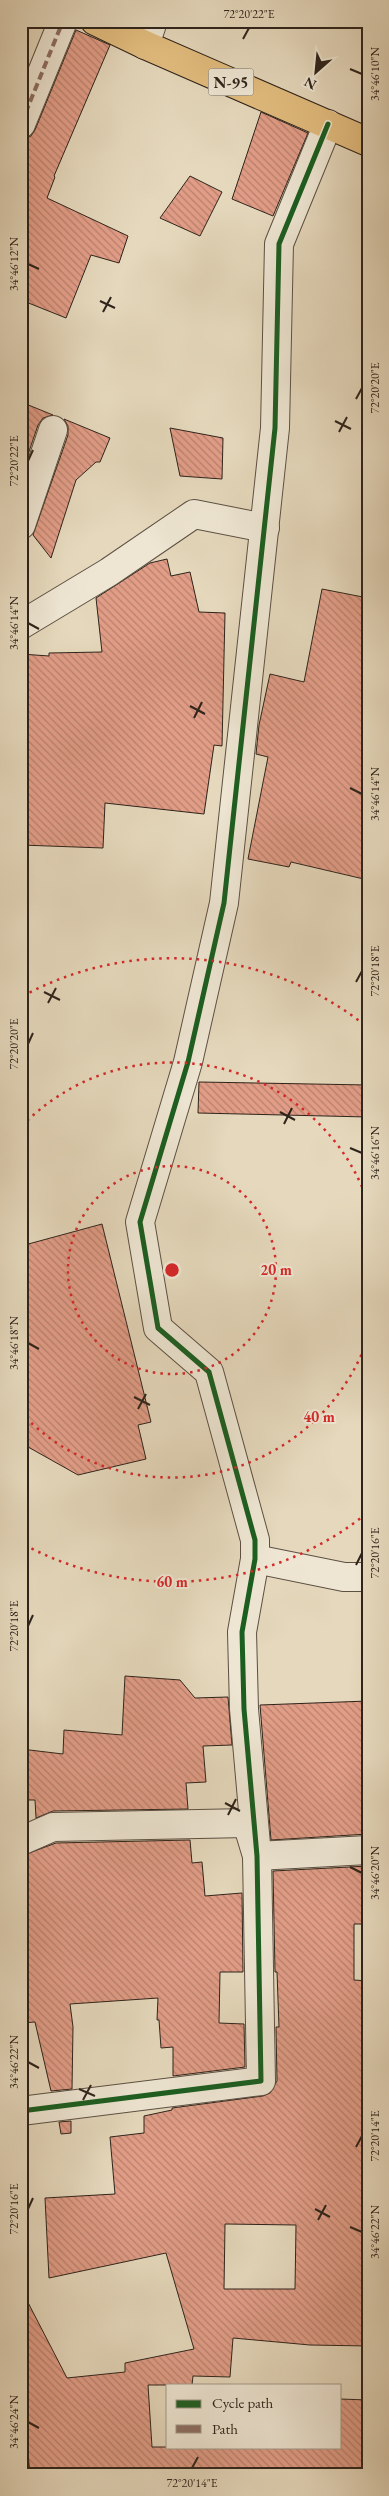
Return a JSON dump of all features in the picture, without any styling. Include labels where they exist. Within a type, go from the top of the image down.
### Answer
[{"type":"main road","name":"N-95","points":[[95,21],[149,33],[328,124],[368,142]]},
{"type":"street","points":[[21,124],[63,21]]},
{"type":"street","points":[[21,2111],[261,2081],[257,1856],[244,1709],[242,1632],[255,1560],[255,1540],[210,1372],[158,1328],[140,1222],[188,1062],[224,903],[275,428],[279,244],[328,124]]},
{"type":"street","points":[[21,525],[53,430]]},
{"type":"street","points":[[21,624],[109,572],[194,514],[265,528]]},
{"type":"street","points":[[255,1560],[344,1577],[368,1577]]},
{"type":"street","points":[[21,1842],[53,1827],[247,1824],[257,1856]]},
{"type":"street","points":[[257,1856],[368,1850]]},
{"type":"building","points":[[76,30],[110,45],[54,176],[47,198],[128,236],[119,263],[91,255],[66,318],[21,300],[21,141],[31,136],[35,130]]},
{"type":"building","points":[[261,112],[308,133],[273,216],[232,199]]},
{"type":"building","points":[[190,176],[222,192],[200,236],[160,218]]},
{"type":"building","points":[[21,402],[53,415],[43,418],[38,425],[21,475]]},
{"type":"building","points":[[64,419],[110,438],[100,462],[96,462],[76,480],[51,558],[33,535],[68,435],[68,426]]},
{"type":"building","points":[[170,428],[223,438],[222,479],[180,476]]},
{"type":"building","points":[[167,559],[171,576],[190,572],[199,612],[225,613],[222,746],[214,745],[204,814],[105,803],[103,848],[21,845],[21,654],[49,656],[49,653],[102,652],[96,598],[150,563]]},
{"type":"building","points":[[322,589],[368,598],[368,880],[291,862],[289,867],[248,859],[268,757],[256,754],[259,725],[270,674],[304,682]]},
{"type":"building","points":[[199,1082],[368,1085],[368,1117],[198,1113]]},
{"type":"building","points":[[102,1224],[151,1422],[138,1425],[146,1459],[78,1475],[21,1443],[21,1246]]},
{"type":"building","points":[[125,1676],[180,1680],[195,1698],[228,1697],[232,1745],[203,1746],[206,1782],[186,1783],[188,1809],[53,1811],[36,1818],[35,1800],[21,1800],[21,1749],[63,1754],[64,1730],[122,1735]]},
{"type":"building","points":[[368,1701],[368,1834],[271,1840],[260,1705]]},
{"type":"building","points":[[190,1840],[192,1863],[202,1862],[205,1896],[242,1893],[243,1972],[220,1972],[219,2023],[244,2024],[245,2067],[173,2076],[173,2047],[161,2048],[159,2020],[157,2020],[158,1998],[70,2004],[73,2027],[72,2089],[51,2091],[35,2022],[21,2023],[21,1856],[56,1843]]},
{"type":"building","points":[[368,1866],[368,1924],[354,1924],[354,1980],[368,1981],[368,2346],[310,2345],[233,2338],[230,2377],[193,2376],[192,2384],[148,2385],[152,2447],[342,2448],[342,2399],[368,2400],[368,2475],[202,2475],[203,2471],[110,2475],[110,2470],[30,2475],[25,2419],[21,2419],[21,2289],[67,2378],[125,2372],[125,2363],[194,2349],[166,2253],[49,2278],[45,2198],[115,2194],[110,2137],[144,2133],[144,2116],[172,2110],[172,2108],[263,2096],[270,2093],[277,2081],[276,2027],[279,2027],[277,1972],[275,1972],[273,1871]],"holes":[[[225,2224],[296,2225],[295,2289],[224,2289]]]},
{"type":"building","points":[[71,2121],[71,2133],[61,2134],[59,2122]]},
{"type":"marked path","points":[[21,124],[63,21]]},
{"type":"cycle path","points":[[21,2111],[261,2081],[257,1856],[244,1709],[242,1632],[255,1559],[255,1540],[209,1372],[158,1328],[140,1222],[188,1062],[224,903],[275,428],[279,244],[328,124]]}]
